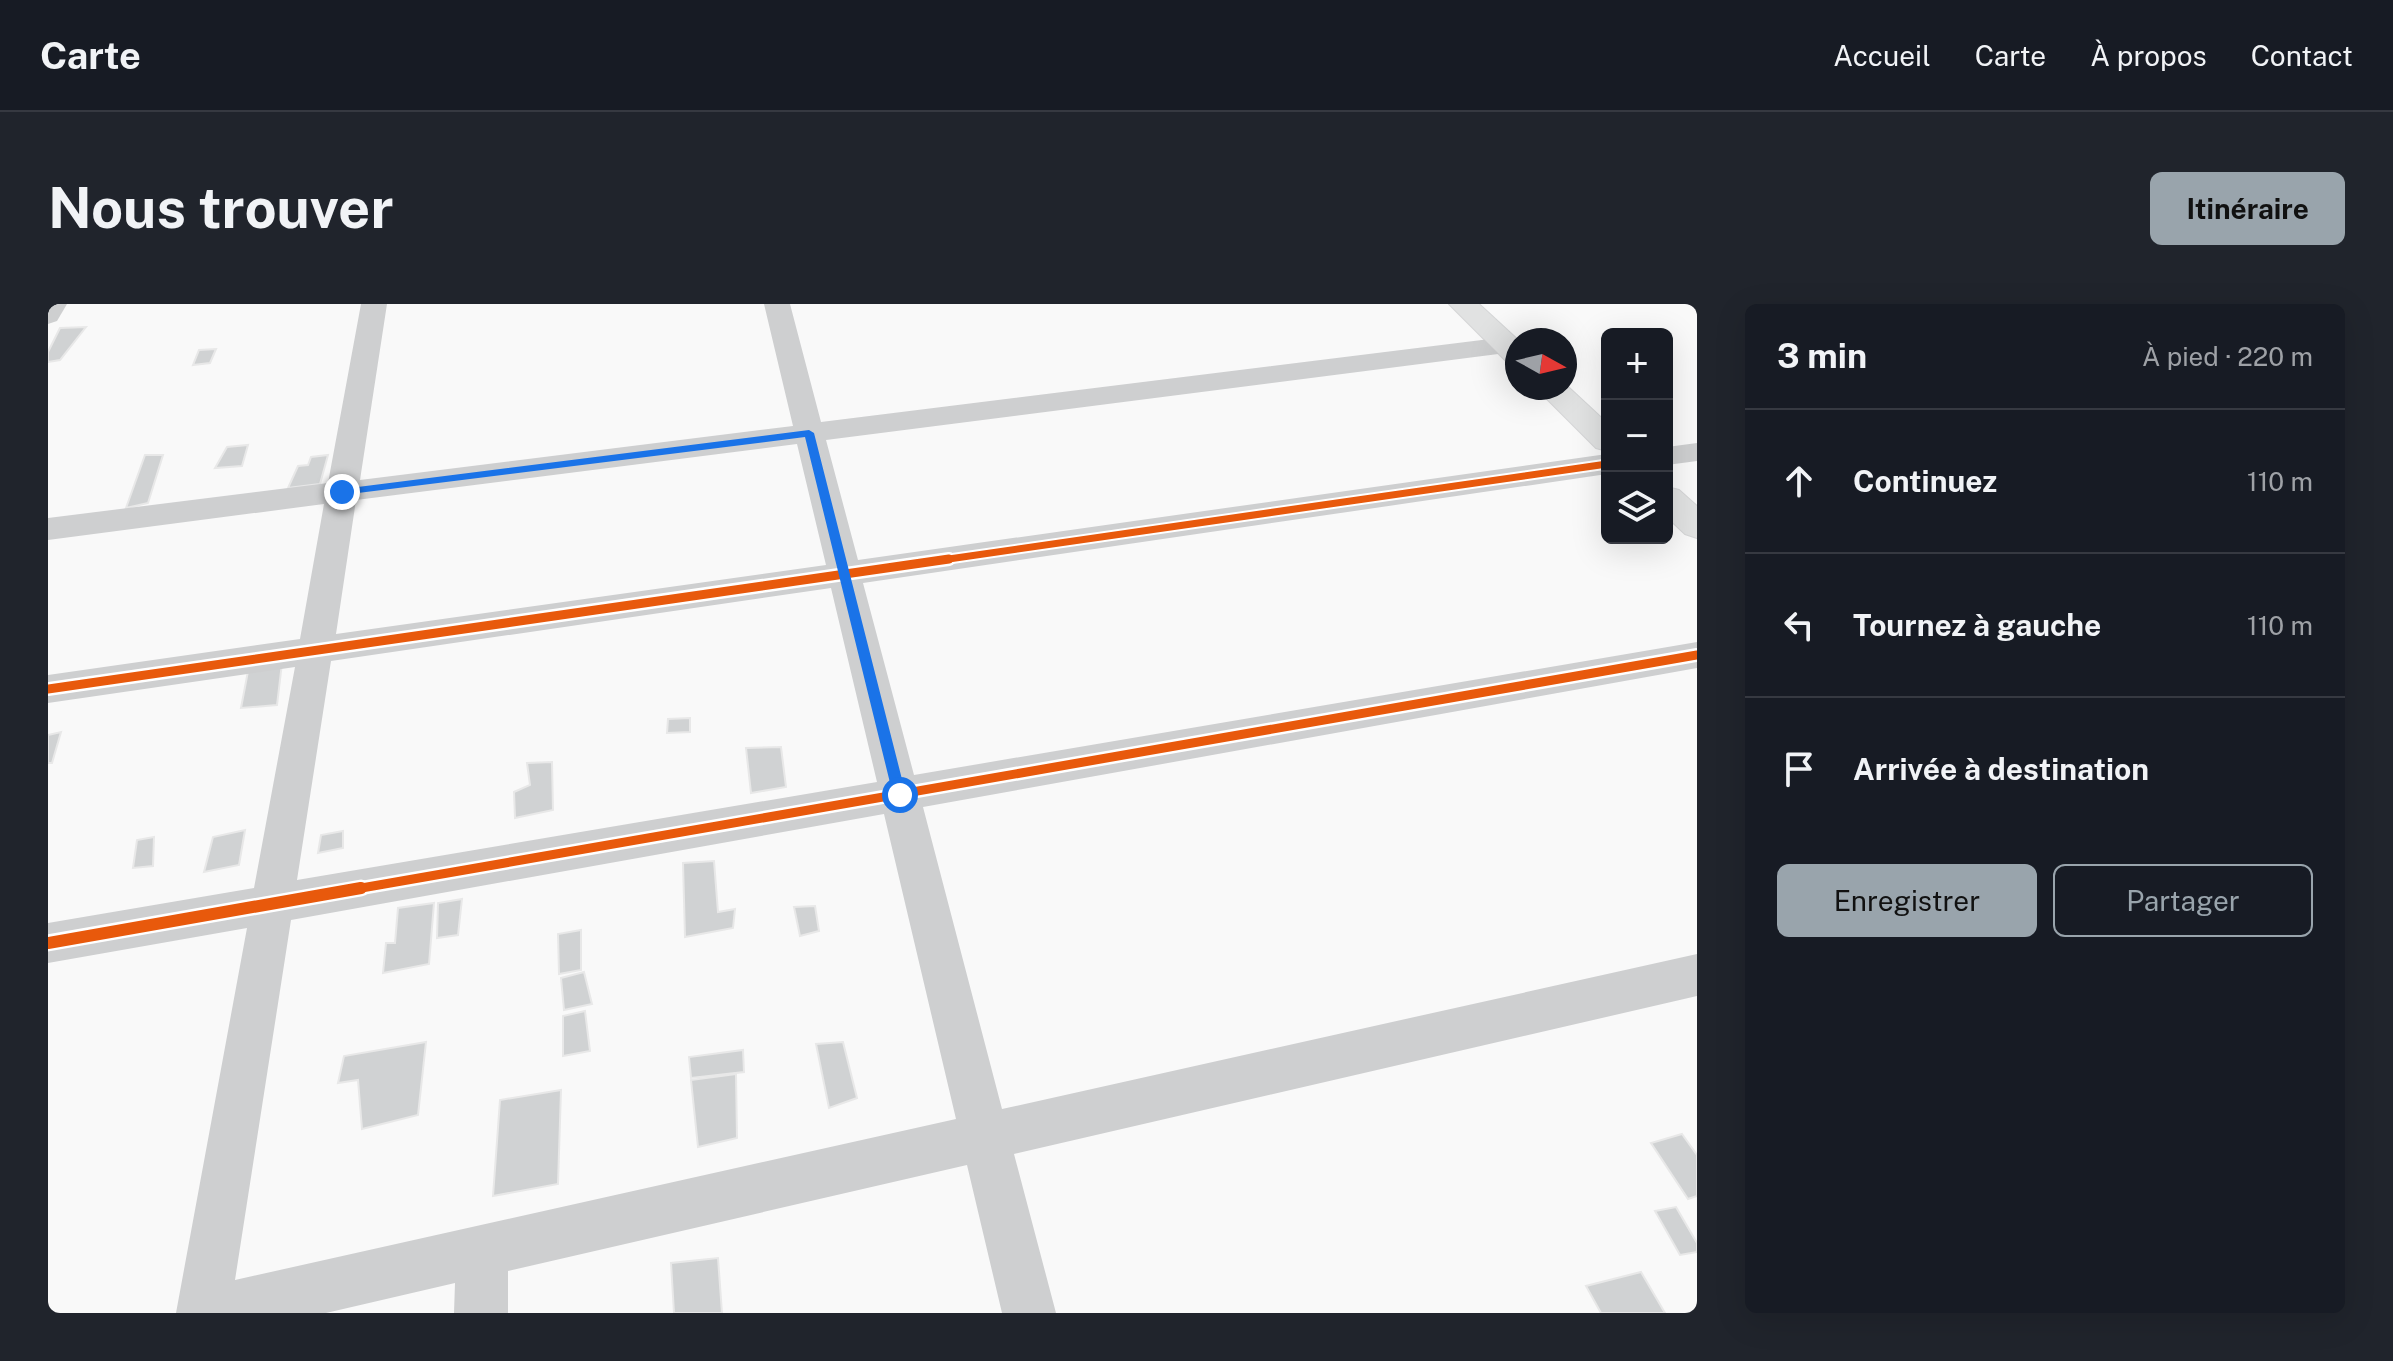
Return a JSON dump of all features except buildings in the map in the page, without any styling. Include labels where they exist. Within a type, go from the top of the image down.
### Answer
[{"type":"street","points":[[48,316],[54,304]]},
{"type":"street","points":[[374,304],[206,1313],[1697,975]]},
{"type":"street","points":[[777,304],[1029,1313]]},
{"type":"street","points":[[1463,304],[1505,343]]},
{"type":"street","points":[[48,529],[809,433],[1505,351]]},
{"type":"street","points":[[1564,400],[1601,435]]},
{"type":"street","points":[[1673,455],[1697,452]]},
{"type":"street","points":[[48,689],[1601,465]]},
{"type":"street","points":[[1673,504],[1697,526]]},
{"type":"street","points":[[48,943],[1697,655]]},
{"type":"street","points":[[481,1313],[482,1251]]},
{"type":"cycle path","points":[[48,689],[1601,465]]},
{"type":"cycle path","points":[[48,943],[1697,655]]},
{"type":"route","points":[[342,492],[809,433],[900,795]]}]
